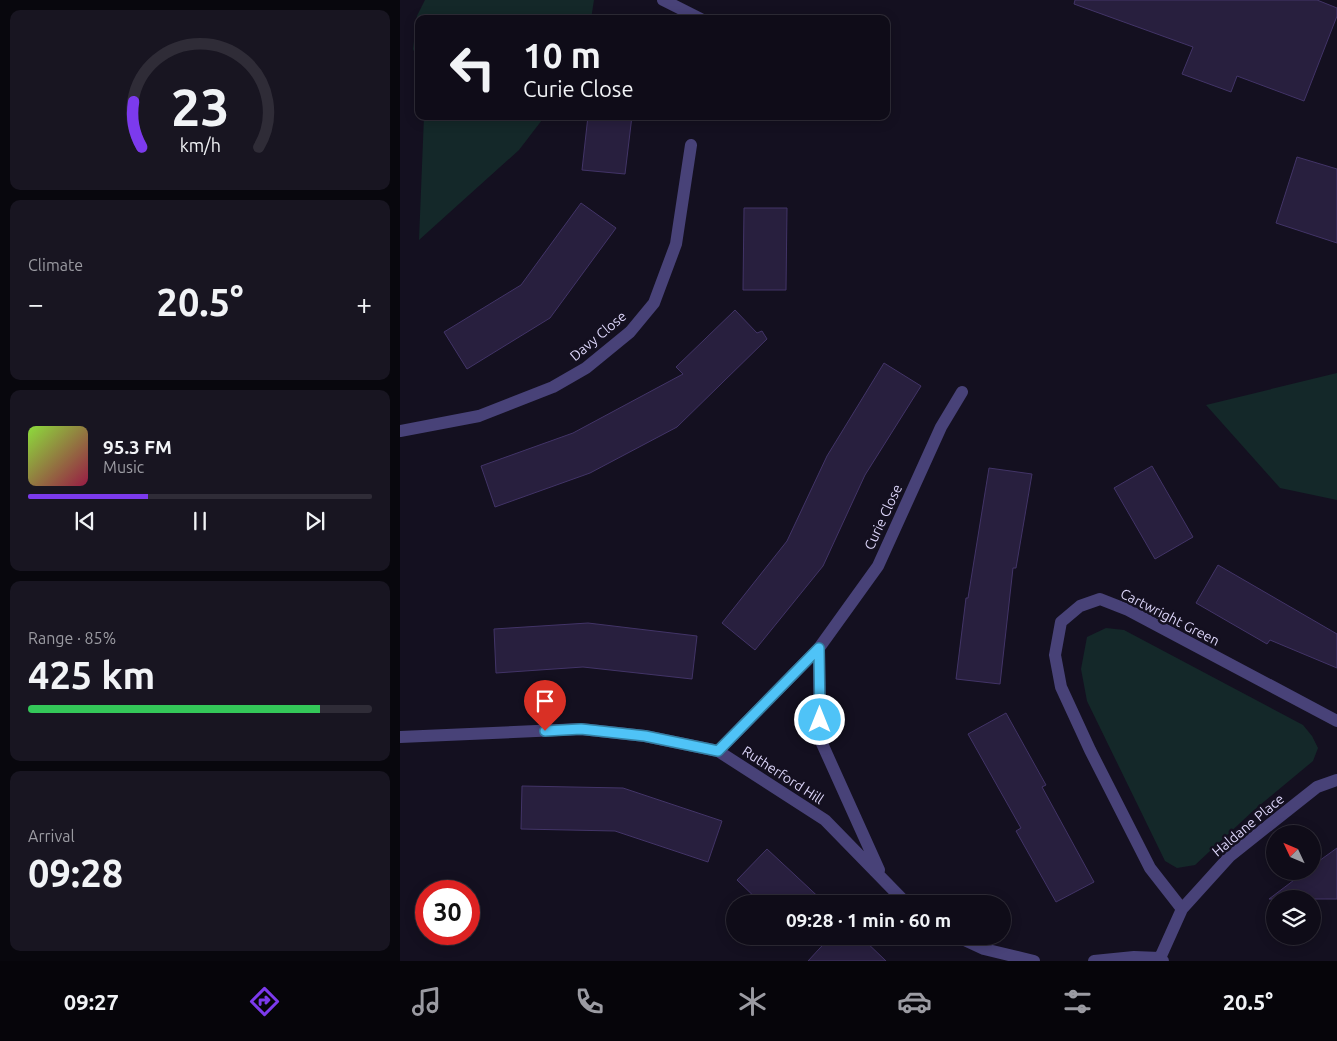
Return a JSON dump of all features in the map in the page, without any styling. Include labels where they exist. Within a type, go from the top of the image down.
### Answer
[{"type":"street","points":[[663,0],[693,15]]},
{"type":"street","name":"Davy Close","points":[[400,431],[479,416],[553,387],[586,368],[630,332],[654,303],[676,244],[691,145]]},
{"type":"street","name":"Curie Close","points":[[718,751],[819,648],[878,566],[941,427],[962,392]]},
{"type":"street","name":"Cartwright Green","points":[[1182,909],[1150,868],[1090,750],[1061,687],[1055,655],[1061,622],[1080,606],[1100,599],[1128,610],[1337,721]]},
{"type":"street","points":[[819,648],[820,739],[883,878]]},
{"type":"street","name":"Rutherford Hill","points":[[400,737],[581,729],[645,736],[718,751],[825,820],[899,895]]},
{"type":"street","name":"Haldane Place","points":[[1161,959],[1182,909],[1230,856],[1317,787],[1337,780]]},
{"type":"street","points":[[975,945],[984,949],[1034,961]]},
{"type":"street","points":[[1094,961],[1134,957],[1161,959]]},
{"type":"green space","points":[[425,0],[594,0],[592,15],[418,15]]},
{"type":"green space","points":[[415,32],[415,54],[413,49]]},
{"type":"green space","points":[[424,120],[542,120],[519,150],[419,240]]},
{"type":"green space","points":[[1337,373],[1337,500],[1280,488],[1206,405]]},
{"type":"green space","points":[[1106,628],[1124,630],[1303,725],[1312,736],[1318,748],[1313,761],[1254,810],[1195,865],[1177,868],[1165,861],[1087,701],[1081,669],[1087,637]]},
{"type":"building","points":[[1075,0],[1317,0],[1337,8],[1337,16],[1304,101],[1237,76],[1231,92],[1182,74],[1193,47],[1074,4]]},
{"type":"building","points":[[588,120],[632,120],[625,174],[582,170]]},
{"type":"building","points":[[1297,157],[1337,169],[1337,243],[1276,223]]},
{"type":"building","points":[[581,203],[616,228],[550,318],[467,369],[444,332],[521,285]]},
{"type":"building","points":[[744,208],[787,208],[786,290],[743,290]]},
{"type":"building","points":[[735,310],[757,333],[762,331],[767,339],[677,427],[590,473],[495,507],[481,466],[573,433],[683,374],[676,367]]},
{"type":"building","points":[[884,363],[921,386],[865,475],[823,566],[755,650],[722,623],[787,541],[827,456]]},
{"type":"building","points":[[1152,466],[1193,537],[1155,559],[1114,488]]},
{"type":"building","points":[[989,468],[1032,474],[1016,568],[1013,568],[1000,684],[956,679],[966,598],[968,598]]},
{"type":"building","points":[[1218,565],[1337,634],[1337,668],[1270,640],[1267,644],[1196,603]]},
{"type":"building","points":[[588,623],[697,636],[692,679],[583,667],[496,673],[494,629]]},
{"type":"building","points":[[1006,713],[1046,785],[1042,787],[1094,882],[1056,902],[1016,831],[1021,828],[968,734]]},
{"type":"building","points":[[522,786],[623,788],[722,821],[708,862],[615,831],[521,829]]},
{"type":"building","points":[[1337,848],[1337,899],[1321,899],[1321,890],[1281,890],[1294,880],[1321,880],[1321,860]]},
{"type":"building","points":[[767,849],[816,895],[753,895],[737,880]]},
{"type":"building","points":[[823,945],[869,945],[886,961],[808,961]]},
{"type":"route","points":[[545,731],[581,729],[645,736],[718,751],[819,648],[820,720]]}]
